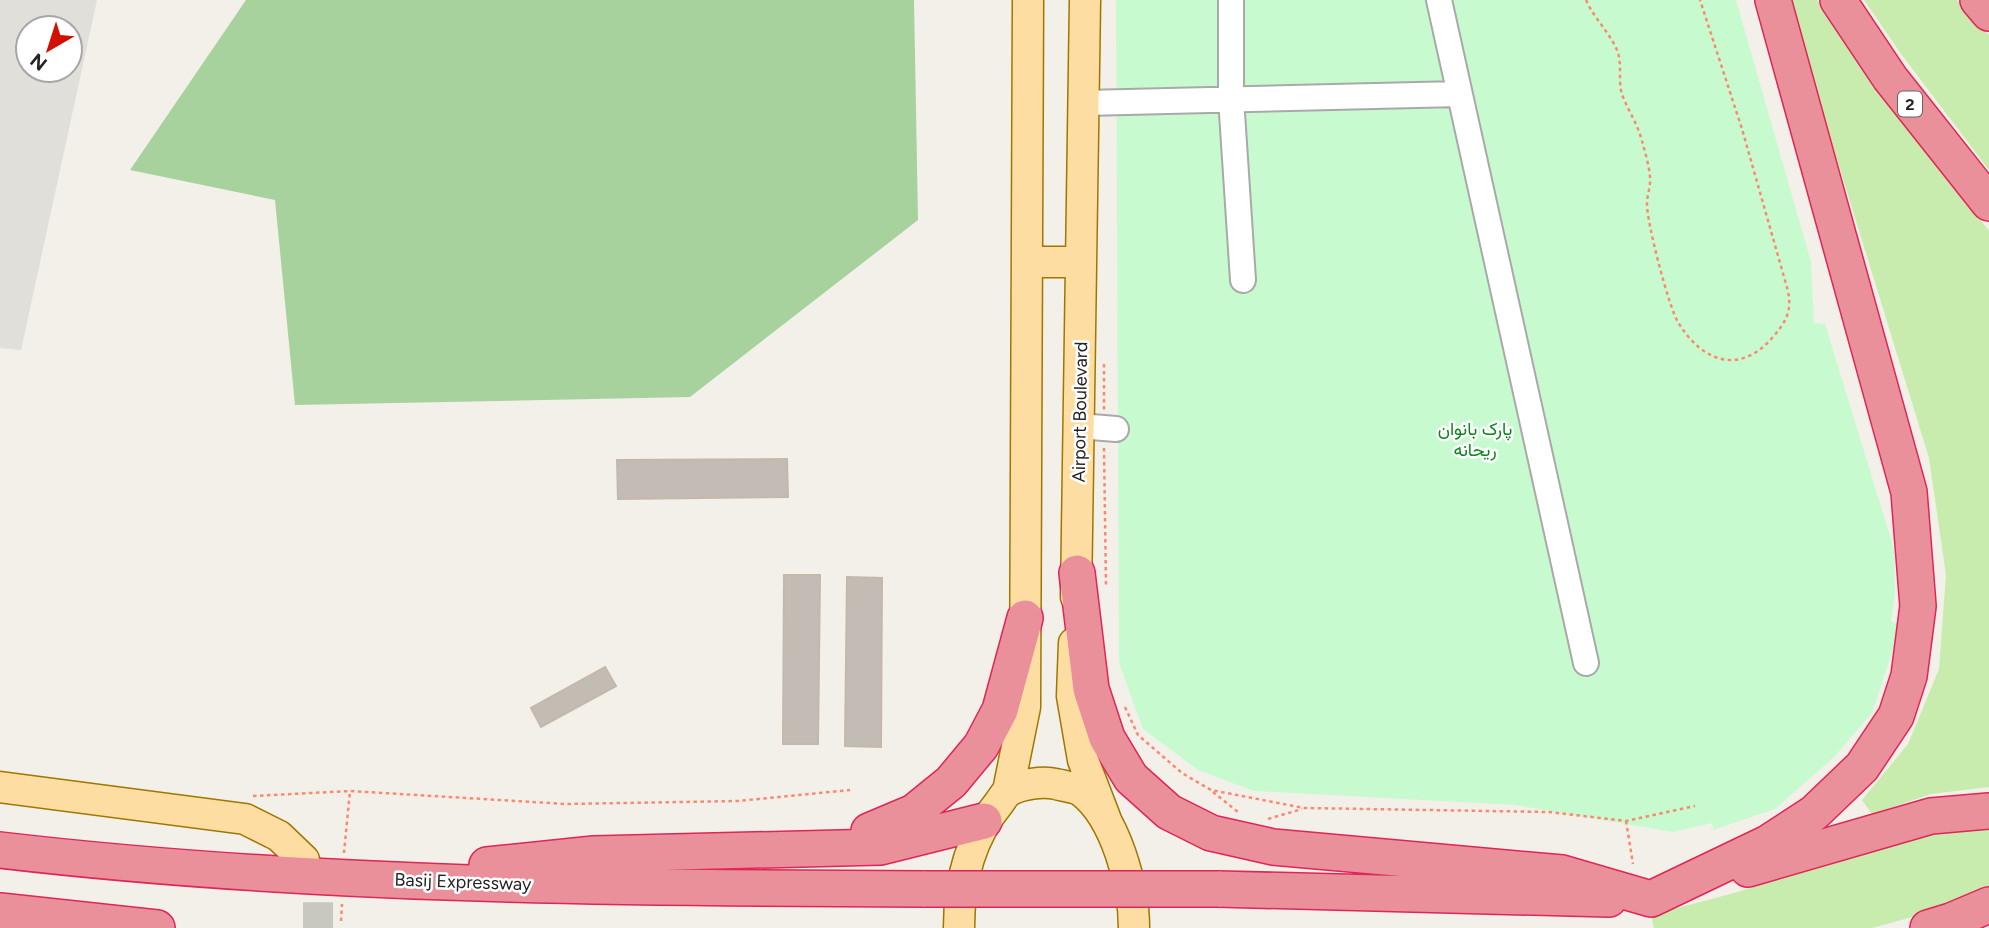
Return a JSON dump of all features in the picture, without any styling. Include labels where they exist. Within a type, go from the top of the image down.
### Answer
[{"type":"highway","points":[[1651,899],[1768,843],[1814,813],[1862,767],[1896,716],[1909,676],[1918,606],[1909,492],[1773,0]]},
{"type":"highway","name":"2","points":[[1838,0],[1890,78],[1989,202]]},
{"type":"highway","points":[[1978,0],[1989,13]]},
{"type":"highway","points":[[1984,0],[1989,5]]},
{"type":"highway","points":[[1077,573],[1091,689],[1107,738],[1131,778],[1169,812],[1211,833],[1273,847],[1562,873],[1651,899],[1931,816],[1989,811]]},
{"type":"highway","points":[[822,849],[914,812],[951,782],[981,746],[1000,710],[1025,618]]},
{"type":"highway","points":[[349,877],[594,854],[880,847],[984,821]]},
{"type":"highway","name":"Basij Expressway","points":[[0,850],[88,861],[349,877],[640,888],[1218,890],[1651,899]]},
{"type":"highway","points":[[1928,928],[1989,905]]},
{"type":"highway","points":[[0,911],[143,927]]},
{"type":"main road","points":[[959,928],[964,879],[971,852],[984,821],[1008,791],[1025,707],[1028,0]]},
{"type":"main road","name":"Airport Boulevard","points":[[1085,0],[1081,262],[1100,427],[1077,573],[1072,696],[1083,760],[1105,820]]},
{"type":"main road","points":[[1028,262],[1081,262]]},
{"type":"main road","points":[[1008,791],[1044,781],[1080,790],[1105,820],[1120,850],[1128,877],[1134,928]]},
{"type":"main road","points":[[0,787],[245,820],[279,836],[304,860]]},
{"type":"main road","points":[[0,839],[88,861]]},
{"type":"main road","points":[[80,928],[143,927]]},
{"type":"street","points":[[1231,0],[1231,98],[1243,280]]},
{"type":"street","points":[[1439,0],[1586,663]]},
{"type":"street","points":[[1085,103],[1459,94]]},
{"type":"path","points":[[1586,0],[1616,49],[1622,65],[1622,95],[1632,112],[1642,140],[1651,179],[1647,204],[1650,225],[1677,321],[1699,347],[1711,356],[1736,361],[1747,359],[1769,342],[1787,317],[1791,306],[1742,129],[1700,0]]},
{"type":"path","points":[[1104,360],[1100,427],[1106,594]]},
{"type":"path","points":[[1124,704],[1138,735],[1182,773],[1211,790],[1242,815]]},
{"type":"path","points":[[251,796],[350,791],[566,804],[738,801],[850,790]]},
{"type":"path","points":[[1211,790],[1304,808],[1549,812],[1626,821],[1695,806]]},
{"type":"path","points":[[341,921],[349,877],[350,791]]},
{"type":"path","points":[[1265,819],[1304,808]]},
{"type":"path","points":[[1626,821],[1633,864]]},
{"type":"shaded area","points":[[0,0],[97,0],[84,60],[84,14],[14,14],[14,84],[79,84],[21,350],[0,348]]},
{"type":"green space","points":[[246,0],[914,0],[918,220],[690,397],[295,405],[275,200],[130,170]]},
{"type":"green space","name":"پارک بانوان ریحانه","points":[[1116,0],[1736,0],[1811,262],[1814,323],[1825,324],[1894,549],[1895,594],[1891,621],[1901,625],[1872,713],[1833,758],[1775,809],[1713,830],[1712,823],[1673,832],[1515,805],[1254,791],[1198,770],[1143,729],[1119,663]]},
{"type":"green space","points":[[1788,0],[1817,0],[1870,80],[1989,231],[1989,787],[1931,794],[1872,814],[1862,800],[1908,744],[1939,669],[1946,575],[1929,458]]},
{"type":"green space","points":[[1864,0],[1957,0],[1989,35],[1989,170],[1901,54]]},
{"type":"green space","points":[[1989,829],[1989,888],[1945,908],[1872,928],[1654,928],[1651,915],[1734,893],[1934,830]]},
{"type":"building","points":[[787,459],[788,497],[618,499],[617,460]]},
{"type":"building","points":[[784,575],[820,575],[818,744],[783,744]]},
{"type":"building","points":[[847,577],[882,578],[881,747],[845,746]]},
{"type":"building","points":[[605,667],[616,686],[541,727],[531,708]]},
{"type":"tunnel","points":[[304,860],[318,893],[318,928]]}]
